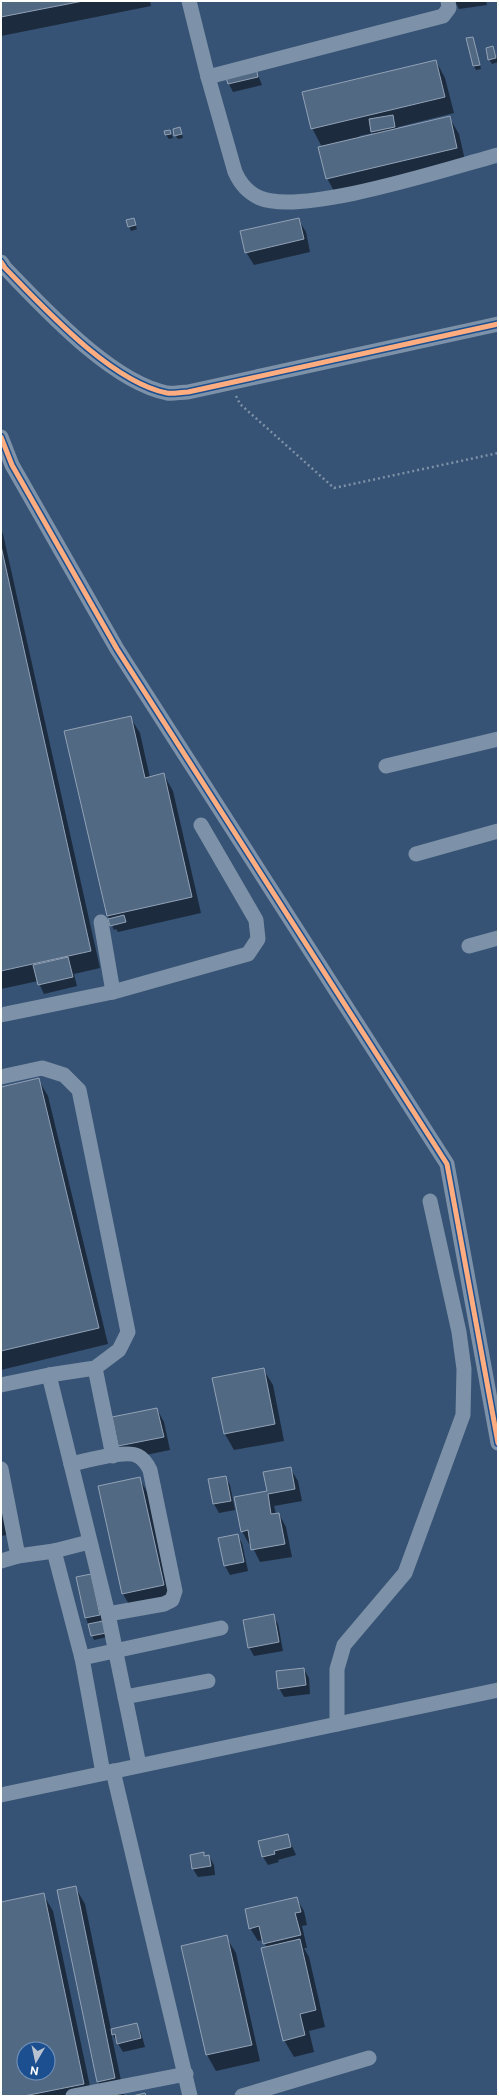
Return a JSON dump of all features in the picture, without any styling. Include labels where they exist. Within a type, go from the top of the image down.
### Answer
[{"type":"street","points":[[189,1],[208,77],[235,172],[241,184],[259,197],[270,201],[285,202],[348,194],[498,155]]},
{"type":"street","points":[[208,77],[443,16],[449,8],[448,1]]},
{"type":"street","points":[[1,262],[16,279],[79,341],[111,367],[152,389],[168,393],[188,392],[498,324]]},
{"type":"street","points":[[1,437],[6,466],[117,649],[447,1164],[498,1443]]},
{"type":"street","points":[[386,766],[498,739]]},
{"type":"street","points":[[1,1015],[113,992],[248,954],[258,939],[256,920],[201,825]]},
{"type":"street","points":[[416,854],[498,831]]},
{"type":"street","points":[[101,922],[113,992]]},
{"type":"street","points":[[470,946],[498,938]]},
{"type":"street","points":[[1,1077],[42,1068],[64,1075],[79,1090],[128,1332],[119,1350],[96,1368],[49,1375],[1,1385]]},
{"type":"street","points":[[337,1724],[337,1669],[344,1645],[404,1573],[463,1416],[464,1369],[459,1332],[430,1201]]},
{"type":"street","points":[[96,1368],[113,1456]]},
{"type":"street","points":[[49,1375],[108,1614],[139,1765]]},
{"type":"street","points":[[71,1464],[125,1454],[137,1455],[144,1460],[150,1470],[175,1591],[172,1600],[164,1604],[108,1614]]},
{"type":"street","points":[[1,1469],[18,1556]]},
{"type":"street","points":[[1,1561],[18,1556],[54,1552],[90,1542]]},
{"type":"street","points":[[54,1552],[82,1658],[108,1772],[186,2074],[190,2096]]},
{"type":"street","points":[[82,1658],[116,1652],[221,1628]]},
{"type":"street","points":[[125,1697],[208,1681]]},
{"type":"street","points":[[1,1795],[498,1690]]},
{"type":"street","points":[[242,2096],[369,2058]]},
{"type":"street","points":[[73,2096],[186,2074]]},
{"type":"path","points":[[230,383],[240,404],[334,488],[498,453]]},
{"type":"building","points":[[1,1],[83,1],[1,17]]},
{"type":"building","points":[[473,37],[480,65],[473,66],[466,38]]},
{"type":"building","points":[[493,46],[496,58],[488,60],[486,48]]},
{"type":"building","points":[[436,60],[445,97],[311,129],[302,92]]},
{"type":"building","points":[[256,67],[258,77],[228,84],[225,75]]},
{"type":"building","points":[[393,115],[395,127],[371,132],[369,119]]},
{"type":"building","points":[[450,116],[457,148],[326,179],[318,147]]},
{"type":"building","points":[[180,127],[182,134],[174,136],[173,129]]},
{"type":"building","points":[[170,130],[171,134],[165,135],[164,131]]},
{"type":"building","points":[[134,218],[136,225],[128,227],[126,220]]},
{"type":"building","points":[[299,218],[304,239],[245,253],[240,231]]},
{"type":"building","points":[[1,546],[91,951],[1,971]]},
{"type":"building","points":[[131,716],[145,778],[164,773],[192,897],[107,916],[64,731]]},
{"type":"building","points":[[124,915],[126,922],[110,926],[108,919]]},
{"type":"building","points":[[68,957],[73,977],[38,985],[33,965]]},
{"type":"building","points":[[39,1078],[99,1328],[1,1351],[1,1087]]},
{"type":"building","points":[[264,1368],[275,1424],[224,1434],[212,1378]]},
{"type":"building","points":[[157,1408],[164,1437],[118,1446],[112,1417]]},
{"type":"building","points":[[291,1467],[295,1489],[268,1494],[271,1514],[279,1513],[285,1544],[251,1550],[248,1530],[241,1532],[234,1497],[267,1491],[263,1472]]},
{"type":"building","points":[[226,1476],[231,1501],[213,1504],[208,1479]]},
{"type":"building","points":[[140,1477],[164,1585],[122,1594],[98,1486]]},
{"type":"building","points":[[238,1534],[244,1562],[224,1566],[218,1538]]},
{"type":"building","points":[[91,1574],[100,1615],[85,1618],[76,1577]]},
{"type":"building","points":[[274,1614],[279,1642],[248,1648],[243,1620]]},
{"type":"building","points":[[103,1621],[106,1633],[91,1636],[88,1624]]},
{"type":"building","points":[[304,1668],[306,1685],[278,1689],[276,1671]]},
{"type":"building","points":[[288,1834],[291,1847],[274,1851],[275,1854],[262,1857],[258,1841]]},
{"type":"building","points":[[204,1852],[204,1856],[209,1855],[211,1866],[192,1869],[190,1855]]},
{"type":"building","points":[[76,1886],[115,2078],[97,2082],[57,1890]]},
{"type":"building","points":[[44,1893],[84,2084],[24,2096],[1,2096],[1,1902]]},
{"type":"building","points":[[297,1897],[301,1912],[295,1913],[301,1935],[263,1944],[259,1926],[249,1929],[245,1909]]},
{"type":"building","points":[[227,1935],[252,2045],[206,2055],[181,1946]]},
{"type":"building","points":[[300,1939],[316,2010],[300,2014],[305,2035],[283,2041],[261,1948]]},
{"type":"building","points":[[137,2023],[141,2038],[117,2044],[115,2034],[112,2035],[111,2029]]},
{"type":"building","points":[[145,2093],[146,2096],[132,2096]]},
{"type":"cycle path","points":[[1,262],[39,303],[101,359],[146,386],[167,393],[188,392],[498,324]]},
{"type":"cycle path","points":[[1,437],[12,465],[117,649],[447,1164],[498,1443]]}]
